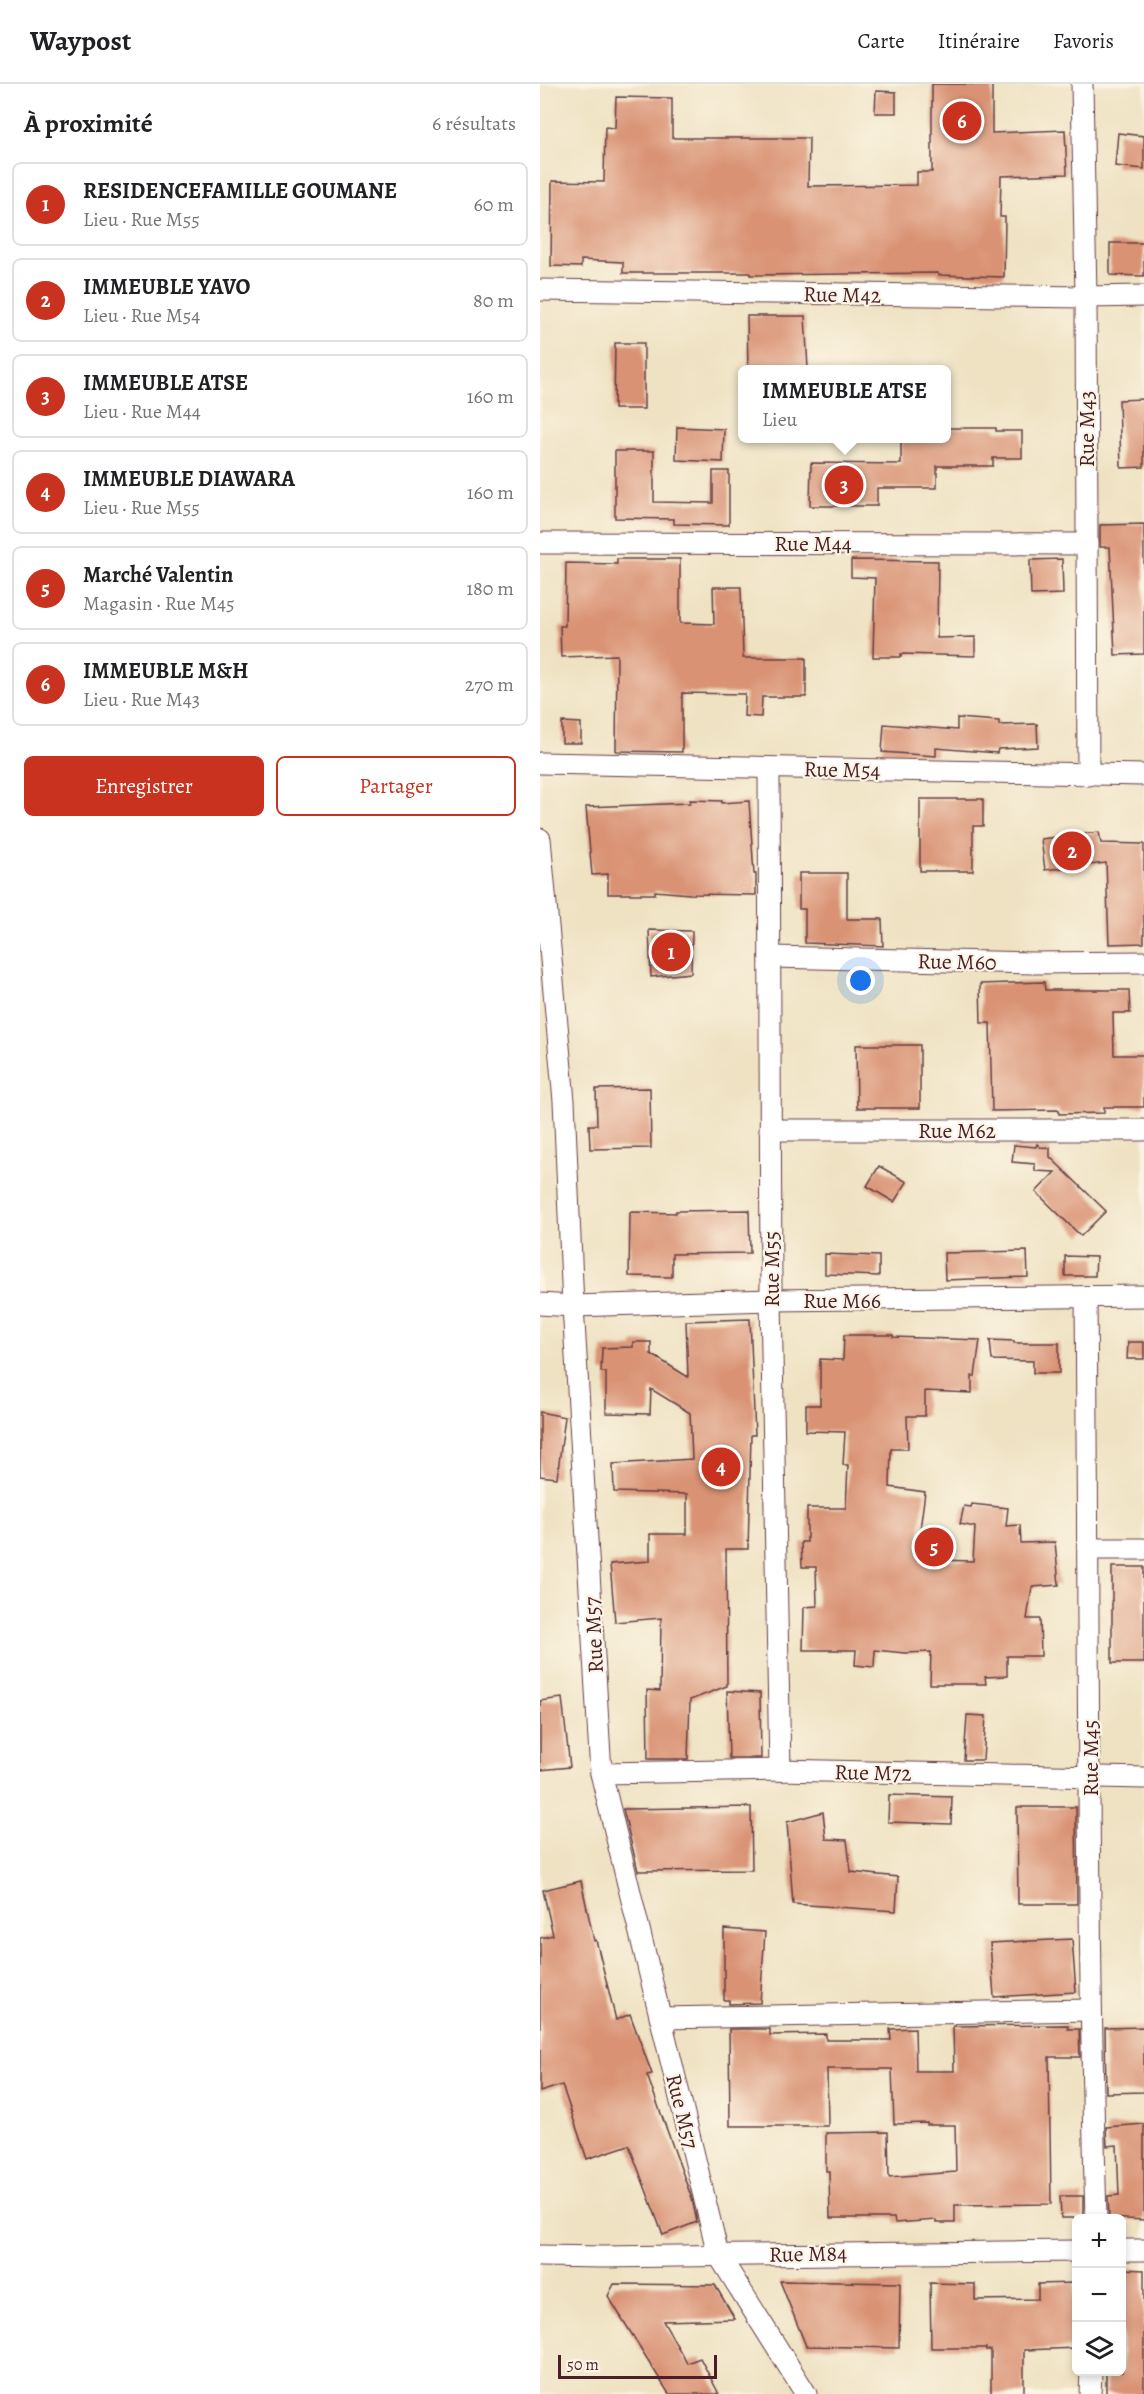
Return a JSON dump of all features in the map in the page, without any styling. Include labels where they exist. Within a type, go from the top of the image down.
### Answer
[{"type":"street","name":"Rue M43","points":[[1082,84],[1086,297],[1088,775]]},
{"type":"street","name":"Rue M42","points":[[540,290],[1144,296]]},
{"type":"street","name":"Rue M44","points":[[540,543],[1086,544]]},
{"type":"street","name":"Rue M54","points":[[540,763],[1144,775]]},
{"type":"street","name":"Rue M55","points":[[769,768],[771,1300],[780,1770]]},
{"type":"street","name":"Rue M57","points":[[540,839],[564,1101],[573,1306],[602,1773],[718,2254],[806,2394]]},
{"type":"street","name":"Rue M60","points":[[771,957],[1034,963],[1144,962]]},
{"type":"street","name":"Rue M62","points":[[770,1130],[1144,1130]]},
{"type":"street","name":"Rue M66","points":[[540,1304],[573,1306],[771,1300],[1144,1296]]},
{"type":"street","name":"Rue M45","points":[[1086,1298],[1090,2010],[1096,2214]]},
{"type":"street","points":[[1089,1549],[1144,1549]]},
{"type":"street","name":"Rue M72","points":[[602,1773],[780,1770],[1144,1778]]},
{"type":"street","points":[[661,2018],[1090,2010]]},
{"type":"street","points":[[1126,2250],[1144,2250]]},
{"type":"street","name":"Rue M84","points":[[540,2256],[1072,2251]]},
{"type":"street","points":[[1090,2394],[1091,2376]]},
{"type":"building","points":[[932,84],[992,84],[992,133],[1065,130],[1067,174],[1001,176],[1000,217],[1005,217],[1004,277],[938,275],[938,273],[750,275],[750,273],[623,273],[623,262],[581,260],[581,267],[551,266],[552,181],[604,182],[605,127],[615,128],[616,97],[672,98],[672,138],[809,138],[808,186],[917,185],[917,172],[932,172]]},
{"type":"building","points":[[876,91],[896,92],[896,113],[875,113]]},
{"type":"building","points":[[1118,133],[1144,136],[1144,169],[1115,166]]},
{"type":"building","points":[[1110,243],[1144,243],[1144,276],[1110,275]]},
{"type":"building","points":[[747,316],[805,316],[808,365],[748,365]]},
{"type":"building","points":[[615,343],[644,343],[644,409],[614,409]]},
{"type":"building","points":[[1144,399],[1144,467],[1121,468],[1119,400]]},
{"type":"building","points":[[677,427],[724,429],[723,462],[676,460]]},
{"type":"building","points":[[951,428],[996,428],[996,431],[1022,431],[1022,458],[993,458],[993,466],[937,466],[937,488],[877,488],[877,506],[810,506],[811,463],[901,464],[901,443],[951,443]]},
{"type":"building","points":[[615,451],[654,451],[654,502],[713,503],[713,471],[729,471],[729,525],[674,524],[674,519],[615,518]]},
{"type":"building","points":[[1144,524],[1144,654],[1115,655],[1110,547],[1100,547],[1100,525]]},
{"type":"building","points":[[617,559],[680,559],[680,623],[714,624],[713,587],[741,587],[743,658],[806,658],[806,697],[762,697],[761,717],[744,716],[745,694],[682,693],[682,752],[616,751],[617,655],[561,657],[560,626],[565,626],[566,563],[617,564]]},
{"type":"building","points":[[1062,559],[1063,594],[1031,595],[1030,560]]},
{"type":"building","points":[[851,560],[938,561],[937,638],[975,637],[975,656],[901,654],[901,657],[873,657],[875,578],[851,577]]},
{"type":"building","points":[[957,718],[999,721],[999,725],[1037,724],[1038,747],[998,749],[997,753],[936,748],[936,756],[882,752],[884,724],[957,730]]},
{"type":"building","points":[[562,722],[581,723],[581,743],[562,743]]},
{"type":"building","points":[[920,799],[983,799],[983,826],[973,826],[973,871],[920,871]]},
{"type":"building","points":[[690,800],[722,801],[722,803],[749,801],[756,895],[655,891],[655,894],[608,894],[608,874],[592,875],[586,807],[690,803]]},
{"type":"building","points":[[1099,832],[1101,843],[1144,844],[1144,943],[1109,944],[1106,863],[1045,870],[1041,839]]},
{"type":"building","points":[[799,873],[847,873],[847,919],[882,919],[883,946],[805,943],[805,909],[799,909]]},
{"type":"building","points":[[649,930],[692,931],[691,973],[651,977]]},
{"type":"building","points":[[1044,982],[1045,990],[1129,990],[1130,1013],[1113,1013],[1114,1055],[1144,1055],[1144,1107],[1104,1107],[1104,1113],[1059,1114],[1059,1110],[992,1111],[990,1023],[981,1023],[980,984]]},
{"type":"building","points":[[856,1045],[920,1045],[920,1108],[857,1108]]},
{"type":"building","points":[[650,1088],[651,1148],[590,1149],[589,1125],[597,1125],[596,1089]]},
{"type":"building","points":[[1037,1144],[1040,1147],[1050,1148],[1050,1157],[1106,1211],[1081,1236],[1036,1192],[1055,1172],[1035,1171],[1035,1164],[1012,1162],[1014,1145],[1036,1147]]},
{"type":"building","points":[[879,1166],[907,1182],[894,1202],[867,1186]]},
{"type":"building","points":[[749,1210],[750,1253],[672,1254],[672,1277],[629,1276],[630,1212]]},
{"type":"building","points":[[1027,1251],[1028,1277],[945,1280],[944,1253]]},
{"type":"building","points":[[825,1254],[879,1256],[879,1276],[825,1274]]},
{"type":"building","points":[[1065,1256],[1096,1257],[1095,1276],[1065,1276]]},
{"type":"building","points":[[750,1319],[755,1435],[751,1435],[748,1549],[726,1549],[727,1686],[690,1700],[688,1759],[648,1759],[647,1690],[660,1691],[661,1618],[615,1622],[610,1564],[650,1561],[650,1534],[687,1534],[687,1494],[614,1492],[613,1464],[692,1459],[690,1413],[651,1389],[650,1414],[606,1413],[606,1372],[601,1372],[602,1348],[633,1347],[633,1342],[651,1342],[651,1354],[688,1377],[686,1321]]},
{"type":"building","points":[[844,1335],[893,1335],[893,1337],[980,1340],[975,1376],[972,1376],[972,1393],[925,1391],[925,1416],[907,1416],[908,1449],[891,1449],[890,1487],[925,1492],[918,1545],[935,1545],[936,1560],[973,1561],[975,1527],[960,1524],[964,1506],[971,1507],[972,1504],[1008,1508],[1006,1526],[1020,1525],[1021,1543],[1055,1542],[1059,1585],[1032,1587],[1027,1619],[1040,1619],[1041,1656],[1007,1656],[1007,1676],[985,1677],[986,1684],[930,1684],[931,1652],[905,1653],[875,1650],[874,1667],[855,1665],[856,1650],[803,1650],[804,1607],[817,1606],[816,1567],[802,1567],[801,1542],[807,1542],[807,1508],[846,1508],[848,1465],[843,1465],[845,1432],[806,1431],[806,1405],[820,1405],[820,1359],[843,1360]]},
{"type":"building","points":[[990,1340],[1014,1341],[1014,1343],[1059,1343],[1059,1373],[1033,1373],[1033,1361],[992,1360]]},
{"type":"building","points":[[1128,1342],[1144,1342],[1144,1359],[1127,1359]]},
{"type":"building","points":[[540,1412],[565,1417],[557,1478],[540,1476]]},
{"type":"building","points":[[1112,1567],[1144,1567],[1144,1663],[1112,1663]]},
{"type":"building","points":[[727,1691],[760,1693],[761,1758],[729,1758]]},
{"type":"building","points":[[562,1698],[570,1767],[540,1770],[540,1701]]},
{"type":"building","points":[[967,1715],[986,1716],[983,1760],[964,1760]]},
{"type":"building","points":[[889,1795],[952,1797],[951,1824],[888,1822]]},
{"type":"building","points":[[751,1807],[752,1870],[638,1871],[623,1809]]},
{"type":"building","points":[[1017,1807],[1076,1807],[1077,1904],[1018,1904]]},
{"type":"building","points":[[823,1812],[826,1839],[847,1840],[851,1872],[898,1877],[896,1911],[793,1904],[787,1822]]},
{"type":"building","points":[[581,1881],[594,1941],[596,1940],[616,2020],[630,2014],[652,2074],[647,2075],[692,2199],[697,2222],[663,2235],[629,2145],[587,2159],[562,2085],[540,2092],[540,1938],[553,1935],[543,1890]]},
{"type":"building","points":[[724,1929],[765,1932],[760,2003],[729,2004],[729,2000],[724,2000]]},
{"type":"building","points":[[1072,1939],[1076,1992],[994,1997],[990,1943]]},
{"type":"building","points":[[1068,2025],[1068,2029],[1079,2029],[1080,2057],[1049,2057],[1051,2204],[955,2205],[955,2223],[936,2223],[936,2220],[895,2223],[894,2218],[830,2218],[826,2133],[888,2132],[889,2177],[956,2172],[955,2125],[894,2124],[892,2069],[827,2069],[828,2126],[730,2126],[729,2029],[770,2029],[770,2035],[826,2034],[826,2040],[891,2040],[890,2029],[915,2028],[916,2071],[954,2071],[953,2026]]},
{"type":"building","points":[[1144,2027],[1144,2092],[1106,2093],[1105,2028]]},
{"type":"building","points":[[1144,2124],[1144,2220],[1126,2219],[1126,2214],[1109,2214],[1108,2196],[1119,2195],[1117,2145],[1107,2146],[1106,2127]]},
{"type":"building","points":[[1060,2196],[1083,2196],[1083,2214],[1072,2214],[1072,2218],[1061,2218]]},
{"type":"building","points":[[1126,2269],[1144,2270],[1144,2394],[1106,2394],[1106,2376],[1126,2376]]},
{"type":"building","points":[[780,2281],[900,2283],[899,2348],[806,2346]]},
{"type":"building","points":[[930,2283],[975,2284],[975,2300],[1038,2299],[1038,2284],[1072,2283],[1072,2348],[1024,2350],[1024,2394],[991,2394],[991,2350],[986,2350],[986,2348],[931,2348]]},
{"type":"building","points":[[614,2284],[715,2285],[735,2319],[663,2321],[687,2363],[700,2358],[719,2394],[669,2394],[608,2296]]},
{"type":"place","name":"IMMEUBLE M&H","points":[[962,121]]},
{"type":"place","name":"IMMEUBLE ATSE","points":[[844,485]]},
{"type":"place","name":"IMMEUBLE YAVO","points":[[1072,851]]},
{"type":"place","name":"RESIDENCEFAMILLE GOUMANE","points":[[671,952]]},
{"type":"place","name":"IMMEUBLE DIAWARA","points":[[721,1467]]},
{"type":"place","name":"Marché Valentin","points":[[934,1547]]}]
